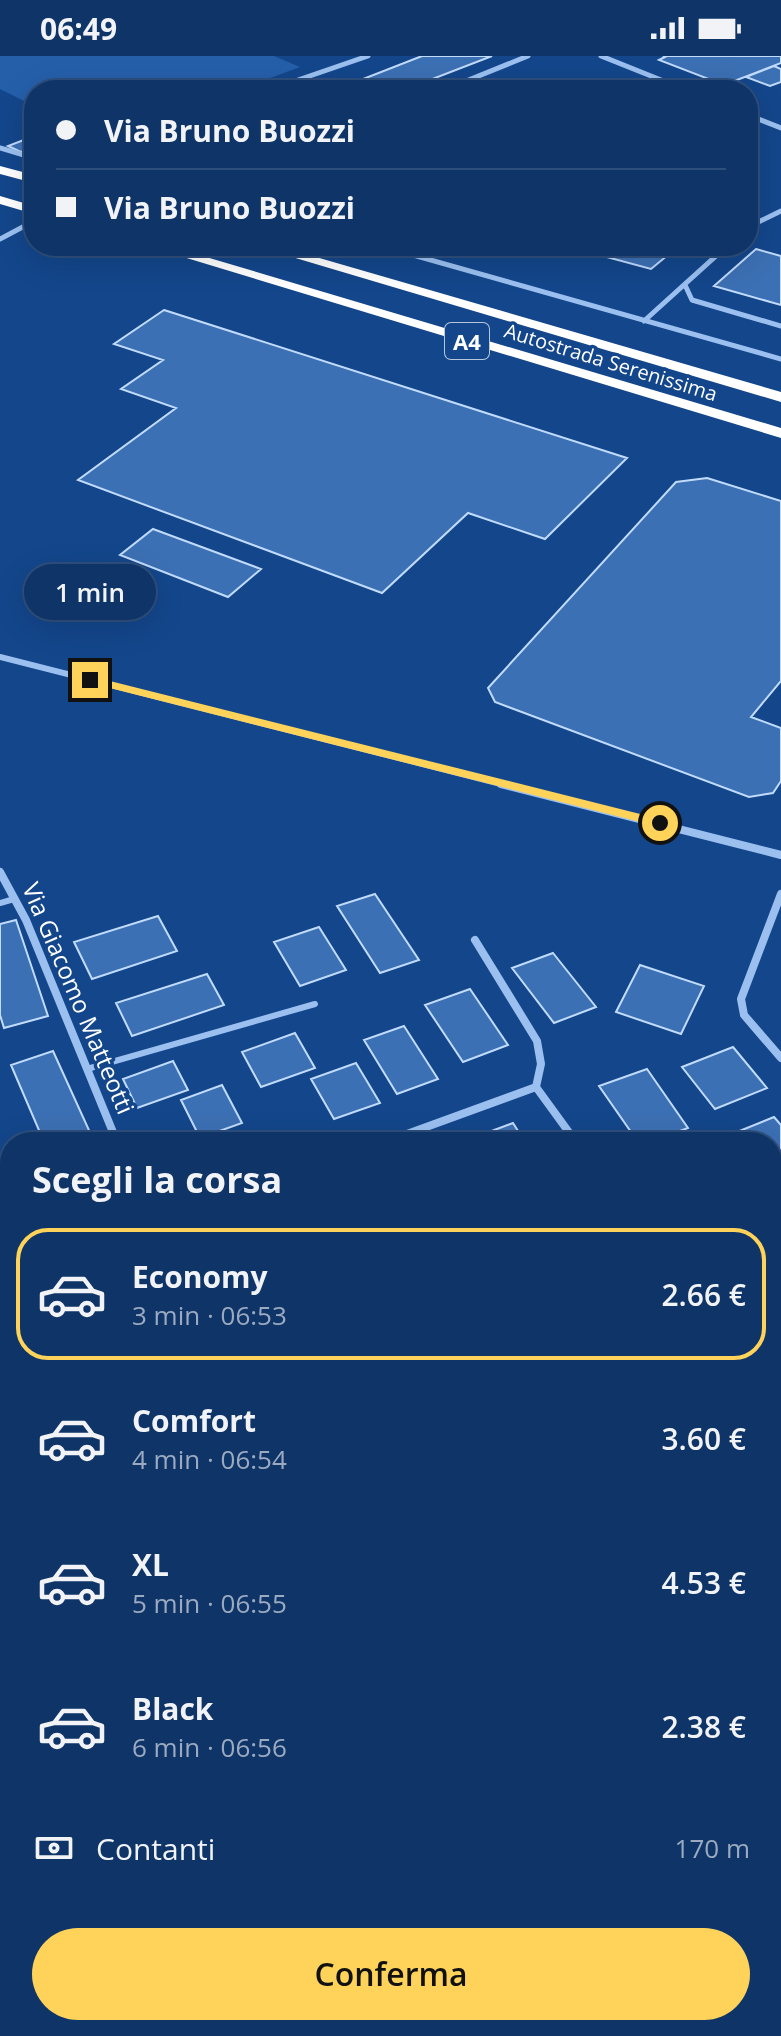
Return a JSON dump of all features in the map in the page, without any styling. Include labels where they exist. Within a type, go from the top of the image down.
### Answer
[{"type":"highway","points":[[0,170],[24,176]]},
{"type":"highway","points":[[0,200],[24,207]]},
{"type":"highway","name":"Autostrada Serenissima","points":[[188,256],[781,433]]},
{"type":"highway","name":"Autostrada Serenissima","points":[[296,256],[781,397]]},
{"type":"street","points":[[302,80],[368,56]]},
{"type":"street","points":[[471,80],[528,56]]},
{"type":"street","points":[[601,56],[661,80]]},
{"type":"street","points":[[304,80],[308,78]]},
{"type":"street","points":[[758,119],[781,128]]},
{"type":"street","points":[[0,148],[24,155]]},
{"type":"street","points":[[758,220],[781,211]]},
{"type":"street","points":[[0,239],[24,226]]},
{"type":"street","points":[[416,256],[781,359]]},
{"type":"street","points":[[644,321],[716,256]]},
{"type":"street","points":[[685,285],[692,300],[781,326]]},
{"type":"street","points":[[0,657],[781,855]]},
{"type":"street","name":"Via Giacomo Matteotti","points":[[0,872],[113,1132]]},
{"type":"street","points":[[781,894],[741,999],[744,1015],[781,1058]]},
{"type":"street","points":[[475,940],[537,1041],[541,1064],[536,1087],[569,1132]]},
{"type":"street","points":[[412,1132],[536,1087]]},
{"type":"lane","points":[[0,903],[14,899]]},
{"type":"lane","points":[[87,1069],[315,1004]]},
{"type":"shaded area","points":[[0,56],[274,56],[300,67],[265,80],[24,80],[24,101],[0,89]]},
{"type":"building","points":[[422,56],[492,56],[430,80],[361,80]]},
{"type":"building","points":[[781,56],[781,63],[737,80],[711,80],[659,60],[665,57]]},
{"type":"building","points":[[774,66],[781,69],[781,82],[770,86],[746,77]]},
{"type":"building","points":[[24,140],[24,151],[21,152],[8,146]]},
{"type":"building","points":[[758,250],[781,256],[781,305],[714,286],[748,256],[758,256]]},
{"type":"building","points":[[603,256],[667,256],[651,269]]},
{"type":"building","points":[[164,310],[627,458],[545,539],[468,513],[382,593],[78,480],[176,408],[121,389],[163,360],[114,344]]},
{"type":"building","points":[[707,478],[781,501],[781,681],[751,717],[781,728],[781,781],[773,793],[749,797],[495,702],[488,688],[676,482]]},
{"type":"building","points":[[153,529],[261,569],[228,597],[120,555]]},
{"type":"building","points":[[375,894],[419,960],[380,973],[337,906]]},
{"type":"building","points":[[158,916],[177,951],[92,979],[74,942]]},
{"type":"building","points":[[16,920],[48,1016],[4,1028],[0,1015],[0,924]]},
{"type":"building","points":[[319,927],[346,970],[300,986],[274,942]]},
{"type":"building","points":[[553,953],[596,1007],[554,1023],[512,968]]},
{"type":"building","points":[[640,965],[704,986],[681,1034],[616,1012]]},
{"type":"building","points":[[207,974],[224,1005],[132,1036],[116,1003]]},
{"type":"building","points":[[470,989],[508,1045],[463,1062],[425,1005]]},
{"type":"building","points":[[404,1026],[438,1079],[397,1094],[364,1040]]},
{"type":"building","points":[[295,1033],[315,1068],[261,1087],[242,1052]]},
{"type":"building","points":[[733,1047],[767,1088],[715,1109],[682,1067]]},
{"type":"building","points":[[53,1051],[90,1132],[40,1132],[11,1065]]},
{"type":"building","points":[[173,1061],[188,1090],[137,1108],[123,1079]]},
{"type":"building","points":[[356,1063],[380,1103],[334,1119],[311,1079]]},
{"type":"building","points":[[647,1069],[688,1128],[677,1132],[631,1132],[599,1086]]},
{"type":"building","points":[[222,1085],[242,1123],[217,1132],[197,1132],[181,1100]]},
{"type":"building","points":[[774,1117],[781,1125],[781,1132],[737,1132]]},
{"type":"building","points":[[513,1123],[519,1132],[489,1132]]},
{"type":"route","points":[[90,680],[660,823]]}]
